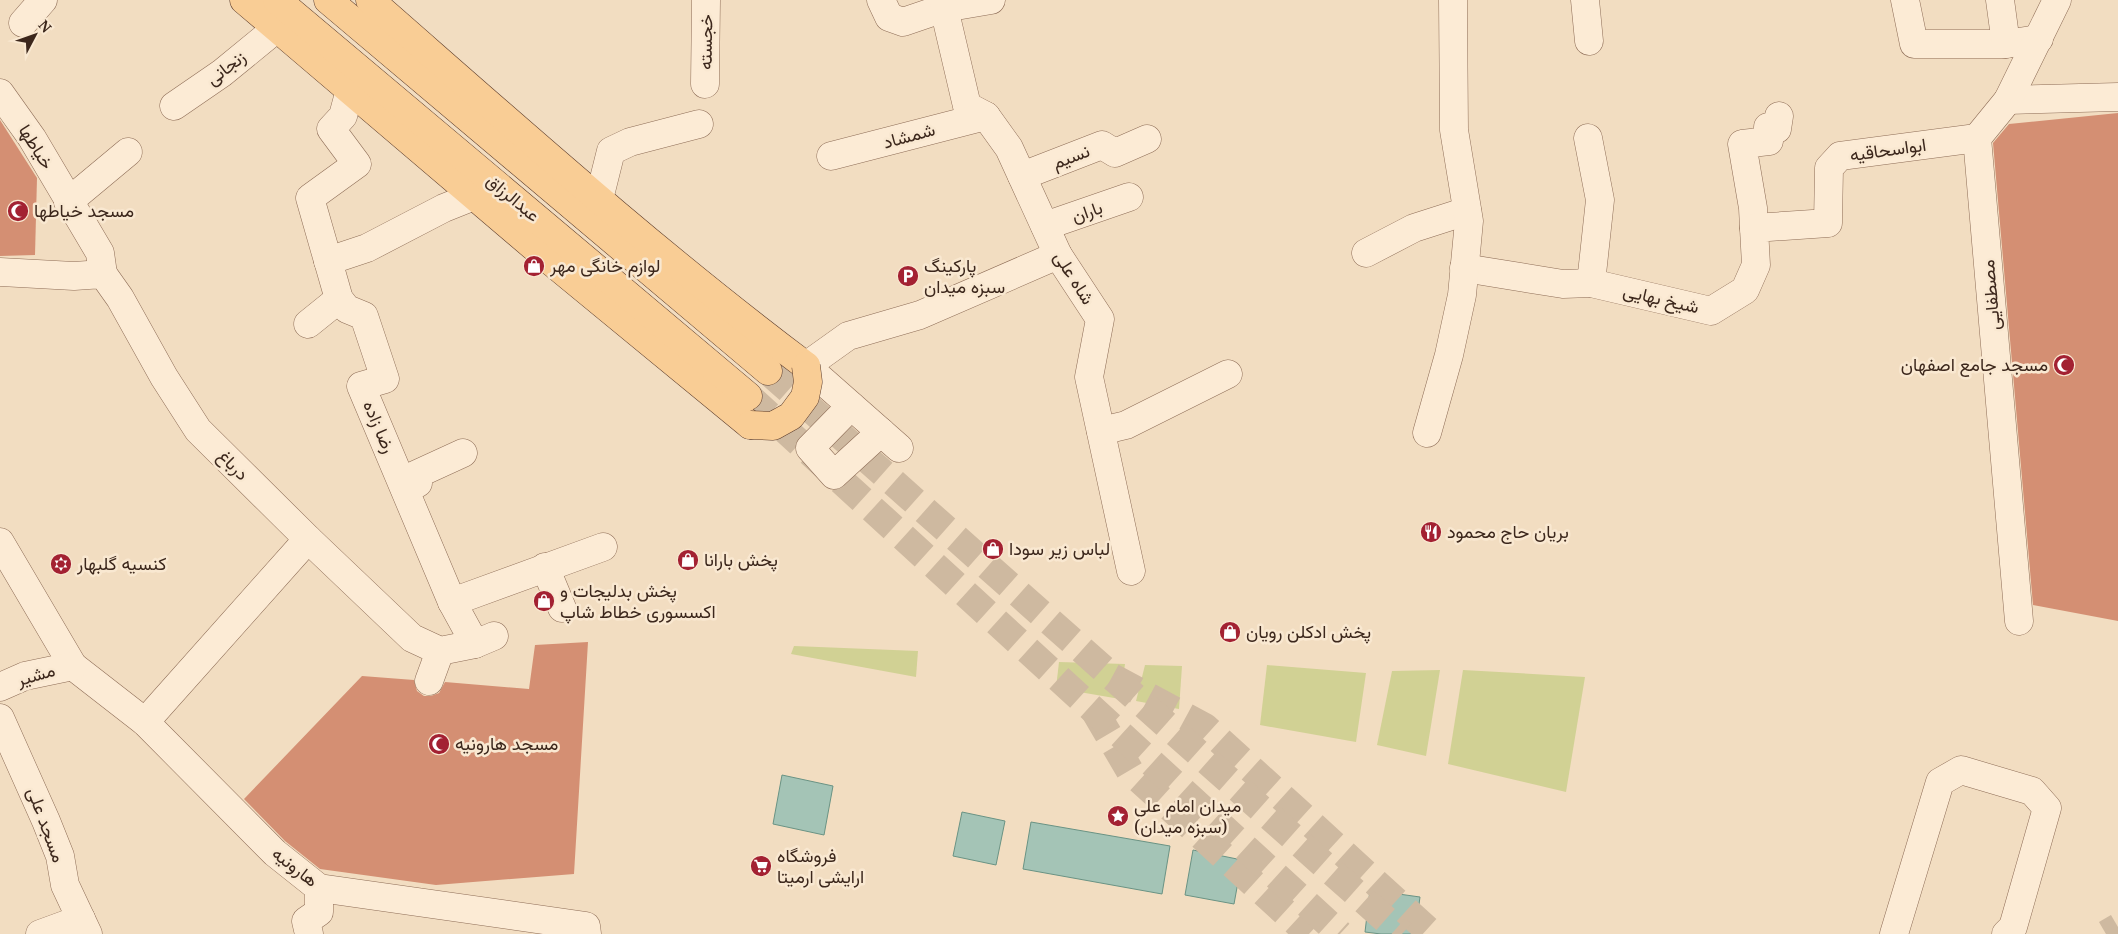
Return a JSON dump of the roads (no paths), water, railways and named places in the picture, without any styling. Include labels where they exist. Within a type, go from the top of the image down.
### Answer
[{"type":"main road","points":[[244,0],[474,196],[750,425],[773,426],[791,416],[804,397],[808,382],[806,366],[754,327],[599,199],[370,0]]},
{"type":"main road","name":"عبدالرزاق","points":[[277,0],[748,396]]},
{"type":"main road","name":"عبدالرزاق","points":[[328,0],[768,371]]},
{"type":"street","points":[[22,22],[44,0]]},
{"type":"street","name":"خجسته","points":[[705,84],[706,0]]},
{"type":"street","points":[[881,0],[889,17],[903,22],[944,8],[991,0]]},
{"type":"street","points":[[1427,433],[1449,355],[1462,295],[1469,221],[1454,130],[1453,0]]},
{"type":"street","points":[[1585,0],[1590,41]]},
{"type":"street","points":[[1905,0],[1914,44],[2006,44],[2039,40]]},
{"type":"street","points":[[2000,0],[2006,44]]},
{"type":"street","points":[[1976,138],[2008,100],[2057,0]]},
{"type":"street","name":"شاه علی","points":[[944,8],[967,106],[986,116],[1009,148],[1058,255],[1100,319],[1090,377],[1131,571]]},
{"type":"street","name":"زنجانی","points":[[174,106],[222,73],[277,28]]},
{"type":"street","points":[[308,324],[339,299],[310,198],[357,164],[331,129],[342,116],[350,90]]},
{"type":"street","name":"خیاطها","points":[[0,93],[32,138],[68,202],[100,253],[103,274]]},
{"type":"street","points":[[2008,100],[2118,97]]},
{"type":"street","name":"شمشاد","points":[[831,156],[986,116]]},
{"type":"street","name":"شیخ بهایی","points":[[1464,268],[1563,284],[1591,283],[1711,311],[1745,290],[1756,265],[1753,208],[1742,144],[1769,141],[1768,127],[1777,129],[1779,116]]},
{"type":"street","points":[[599,199],[611,151],[630,142],[686,128]]},
{"type":"street","points":[[1588,138],[1600,200],[1591,283]]},
{"type":"street","name":"ابواسحاقیه","points":[[1754,228],[1828,223],[1829,168],[1840,156],[1976,138]]},
{"type":"street","name":"مصطفایی","points":[[1976,138],[2019,621]]},
{"type":"street","name":"نسیم","points":[[1022,176],[1102,145],[1115,153],[1147,139]]},
{"type":"street","points":[[68,202],[128,152]]},
{"type":"street","points":[[328,261],[367,248],[444,208],[474,196]]},
{"type":"street","name":"باران","points":[[1045,226],[1129,197]]},
{"type":"street","points":[[1366,253],[1414,228],[1467,211]]},
{"type":"street","points":[[852,406],[810,448],[834,475],[890,440],[852,406],[806,366],[848,336],[920,315],[1058,255]]},
{"type":"street","points":[[0,272],[74,276],[103,274]]},
{"type":"street","name":"درباغ","points":[[103,274],[120,298],[168,383],[198,430],[412,638],[440,651]]},
{"type":"street","name":"رضا زاده","points":[[339,299],[347,309],[364,316],[385,378],[362,386],[452,602],[484,640],[440,651]]},
{"type":"street","points":[[1101,431],[1126,425],[1228,374]]},
{"type":"street","points":[[404,489],[418,483],[414,475],[463,453]]},
{"type":"street","points":[[145,722],[308,539]]},
{"type":"street","points":[[0,542],[73,666]]},
{"type":"street","points":[[452,602],[603,547]]},
{"type":"street","points":[[545,567],[562,608]]},
{"type":"street","points":[[429,681],[440,651]]},
{"type":"street","name":"هارونیه","points":[[73,666],[145,722],[275,853],[318,888],[586,930]]},
{"type":"street","name":"مشیر","points":[[0,687],[25,676],[73,666]]},
{"type":"street","name":"مسجد علی","points":[[0,718],[46,821],[60,856],[65,885],[84,926]]},
{"type":"street","points":[[1894,934],[1940,782],[1961,770],[2032,792],[2047,808],[2013,927],[2006,934]]},
{"type":"street","points":[[309,934],[306,921],[318,912],[318,888]]},
{"type":"street","points":[[40,934],[84,926]]},
{"type":"tunnel","points":[[768,371],[1402,934]]},
{"type":"tunnel","points":[[748,396],[1340,934]]},
{"type":"tunnel","points":[[1112,677],[1205,727],[1432,934]]},
{"type":"tunnel","points":[[1094,710],[1130,771],[1309,934]]},
{"type":"tunnel","points":[[2106,934],[2118,927]]},
{"type":"place","name":"مسجد خیاطها","points":[[18,211]]},
{"type":"place","name":"لوازم خانگی مهر","points":[[534,266]]},
{"type":"place","name":"پارکینگ سبزه میدان","points":[[908,276]]},
{"type":"place","name":"مسجد جامع اصفهان","points":[[2064,365]]},
{"type":"place","name":"بریان حاج محمود","points":[[1431,532]]},
{"type":"place","name":"لباس زیر سودا","points":[[993,549]]},
{"type":"place","name":"پخش بارانا","points":[[688,560]]},
{"type":"place","name":"کنسیه گلبهار","points":[[61,564]]},
{"type":"place","name":"پخش بدلیجات و اکسسوری خطاط شاپ","points":[[544,601]]},
{"type":"place","name":"پخش ادکلن رویان","points":[[1230,632]]},
{"type":"place","name":"مسجد هارونیه","points":[[439,744]]},
{"type":"place","name":"میدان امام علی (سبزه میدان)","points":[[1118,816]]},
{"type":"place","name":"فروشگاه ارایشی ارمیتا","points":[[761,866]]}]
